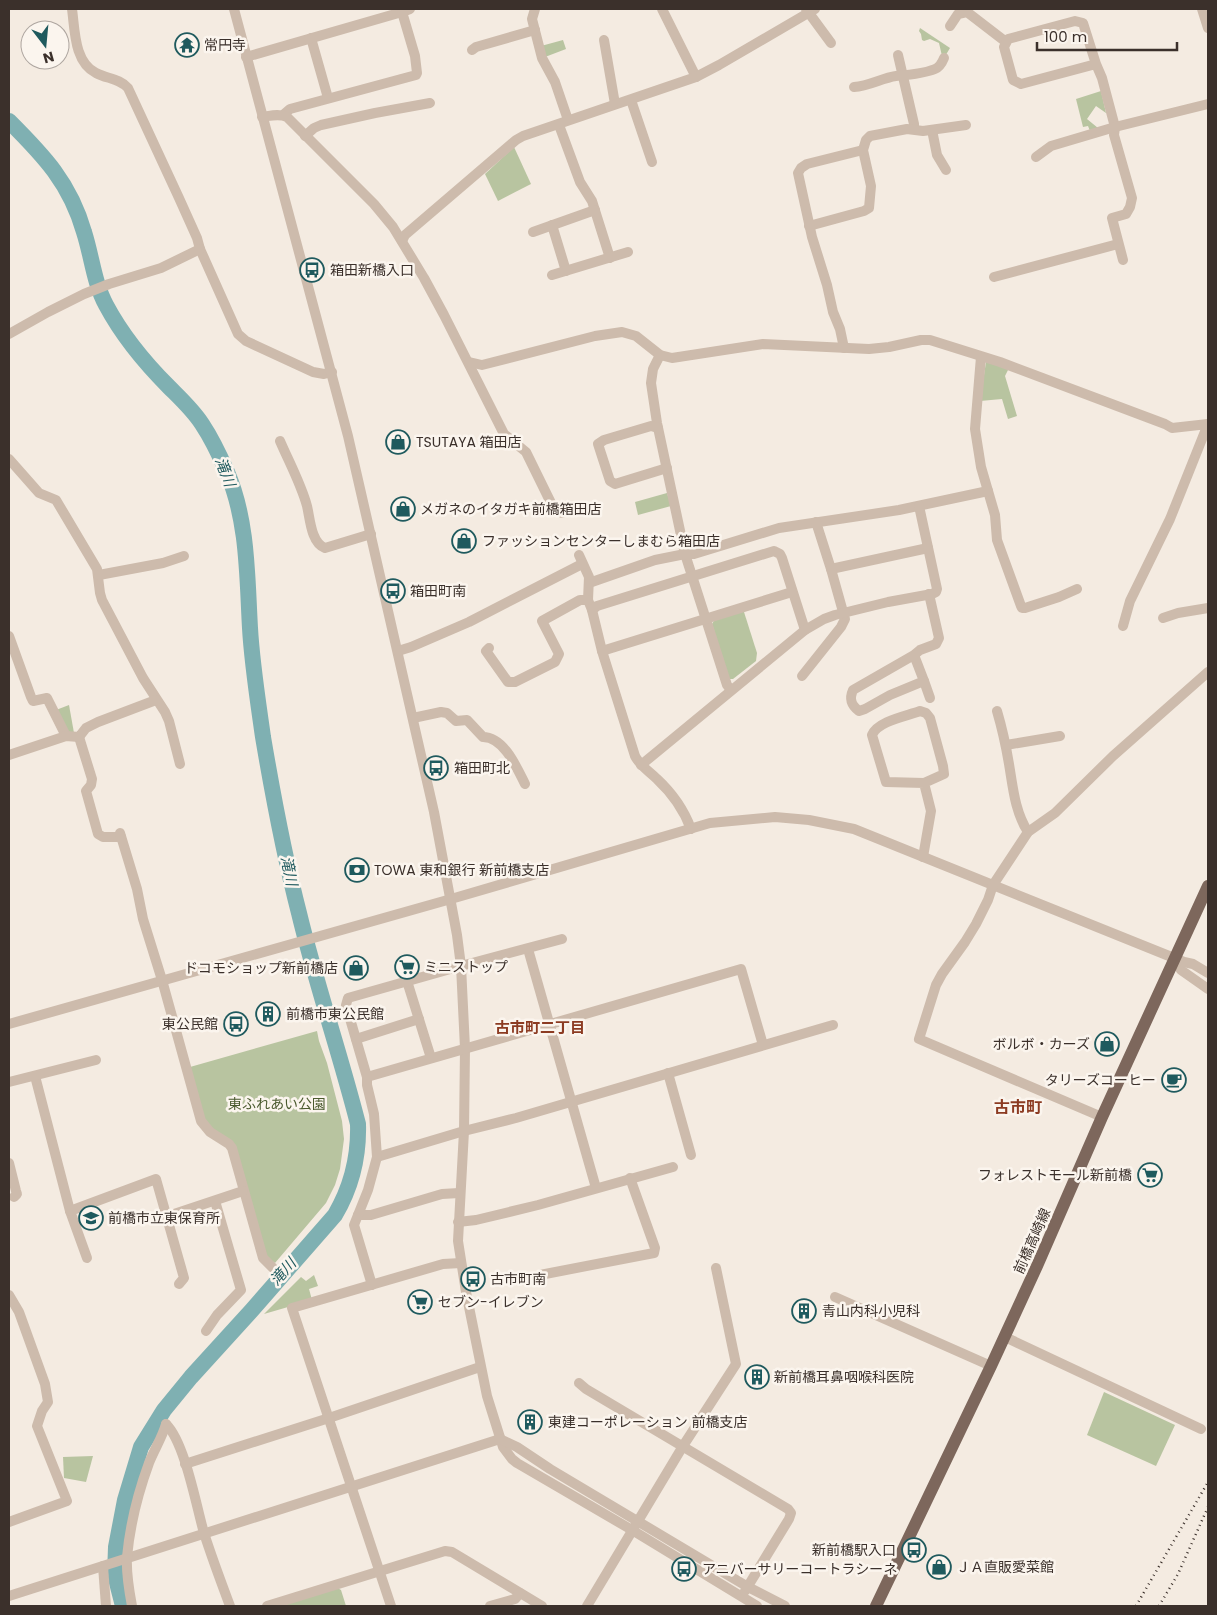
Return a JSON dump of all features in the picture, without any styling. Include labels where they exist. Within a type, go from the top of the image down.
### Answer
[{"type":"main road","name":"前橋高崎線","points":[[876,1606],[992,1366],[1102,1116],[1208,886]]},
{"type":"street","points":[[72,9],[81,56],[88,67],[96,73],[120,81],[128,88],[197,238],[235,330],[246,341],[313,372],[324,374],[332,372]]},
{"type":"street","points":[[234,9],[348,436],[434,812],[451,899],[461,966],[465,1048],[464,1131],[459,1193],[458,1241],[480,1366],[500,1439],[506,1452],[517,1462],[785,1606]]},
{"type":"street","points":[[535,9],[532,19],[542,58],[555,82],[563,122],[582,186],[592,201],[610,258]]},
{"type":"street","points":[[662,9],[696,77]]},
{"type":"street","points":[[1202,9],[1208,28]]},
{"type":"street","points":[[402,241],[405,236],[523,136],[696,77],[809,10],[831,43]]},
{"type":"street","points":[[246,57],[406,11],[415,56],[416,76],[290,109],[283,115],[262,117]]},
{"type":"street","points":[[950,26],[958,14],[967,12],[1006,42]]},
{"type":"street","points":[[1096,64],[1021,84],[1013,80],[1004,46],[1008,39],[1075,21],[1083,23],[1102,78],[1115,127],[1114,135],[1132,198],[1126,214],[1112,218],[1122,260]]},
{"type":"street","points":[[472,50],[476,47],[534,30]]},
{"type":"street","points":[[311,38],[328,98]]},
{"type":"street","points":[[604,40],[614,104]]},
{"type":"street","points":[[898,55],[914,129]]},
{"type":"street","points":[[854,87],[864,86],[895,76],[936,69],[944,58]]},
{"type":"street","points":[[631,100],[652,162]]},
{"type":"street","points":[[305,136],[314,128],[321,126],[375,112],[430,103]]},
{"type":"street","points":[[1036,157],[1051,146],[1115,127],[1208,104]]},
{"type":"street","points":[[283,115],[374,204],[402,241],[426,281],[469,362],[504,434],[526,452],[552,505],[562,514]]},
{"type":"street","points":[[809,226],[869,208],[872,186],[863,150],[866,140],[870,136],[907,129],[923,131],[966,125]]},
{"type":"street","points":[[932,130],[938,158],[946,170]]},
{"type":"street","points":[[844,348],[844,342],[816,254],[799,178],[799,170],[804,165],[812,162],[863,150]]},
{"type":"street","points":[[533,232],[595,210]]},
{"type":"street","points":[[552,225],[566,271]]},
{"type":"street","points":[[994,277],[1118,244]]},
{"type":"street","points":[[9,334],[48,312],[88,293],[161,268],[200,249]]},
{"type":"street","points":[[552,275],[628,252]]},
{"type":"street","points":[[469,362],[482,364],[595,336],[622,332],[636,336],[660,354],[672,358],[768,344],[881,348],[925,340],[942,343],[1009,365],[1166,424],[1172,428],[1208,424],[1170,519],[1130,601],[1123,626]]},
{"type":"street","points":[[660,354],[653,369],[651,383],[652,399],[666,468],[686,554],[727,684],[731,690]]},
{"type":"street","points":[[981,357],[975,429],[981,467],[996,520],[999,547],[1022,608],[1059,597],[1077,589]]},
{"type":"street","points":[[658,428],[651,426],[604,440],[598,444],[610,481],[615,484],[666,468]]},
{"type":"street","points":[[280,441],[303,490],[311,527],[320,546],[324,548],[371,534]]},
{"type":"street","points":[[9,459],[39,492],[56,500],[92,560],[99,575],[99,589],[102,600],[143,678],[169,721],[180,764]]},
{"type":"street","points":[[589,583],[654,560],[694,554],[779,528],[919,506],[988,491]]},
{"type":"street","points":[[640,765],[805,630],[828,617],[845,612],[936,592],[919,506]]},
{"type":"street","points":[[802,676],[846,619],[816,522]]},
{"type":"street","points":[[832,569],[928,548]]},
{"type":"street","points":[[592,610],[597,606],[774,551],[780,554],[782,558],[805,630]]},
{"type":"street","points":[[99,575],[163,563],[184,556]]},
{"type":"street","points":[[398,651],[469,622],[580,560],[589,577],[588,600],[635,756],[640,765],[662,784],[682,808],[691,829]]},
{"type":"street","points":[[602,650],[792,592]]},
{"type":"street","points":[[924,681],[890,695],[859,711],[852,703],[850,696],[853,690],[920,650],[936,644],[939,638],[929,594]]},
{"type":"street","points":[[489,648],[486,652],[508,682],[515,682],[555,662],[560,654],[542,621],[580,600],[588,600]]},
{"type":"street","points":[[1163,618],[1178,613],[1208,608]]},
{"type":"street","points":[[9,636],[33,701],[47,698],[66,736]]},
{"type":"street","points":[[914,655],[930,698]]},
{"type":"street","points":[[1102,1116],[919,1039],[936,985],[976,924],[993,885],[1028,832],[1055,813],[1112,756],[1208,672]]},
{"type":"street","points":[[79,737],[86,728],[98,722],[156,700]]},
{"type":"street","points":[[920,711],[926,713],[930,718],[944,774],[924,783],[886,782],[872,735],[874,729],[884,723],[920,711]]},
{"type":"street","points":[[997,711],[1006,746],[1017,808],[1023,825],[1028,832]]},
{"type":"street","points":[[413,718],[441,712],[447,713],[456,721],[467,720],[483,737],[493,738],[496,741],[512,759],[525,784]]},
{"type":"street","points":[[9,755],[66,736],[79,737]]},
{"type":"street","points":[[1006,746],[1060,736]]},
{"type":"street","points":[[79,737],[92,779],[91,785],[86,791],[98,834],[103,837],[120,835],[201,1121],[210,1132],[229,1144],[263,1258],[273,1268]]},
{"type":"street","points":[[923,857],[931,811],[924,783]]},
{"type":"street","points":[[9,1024],[451,899],[710,823],[775,817],[809,820],[854,829],[1193,964],[1208,973]]},
{"type":"street","points":[[372,1285],[354,1225],[368,1190],[377,1156],[374,1114],[367,1077],[346,1005],[348,998],[562,939]]},
{"type":"street","points":[[528,949],[596,1188]]},
{"type":"street","points":[[1174,958],[1181,970],[1208,989]]},
{"type":"street","points":[[367,1077],[741,969],[763,1045]]},
{"type":"street","points":[[407,982],[431,1058]]},
{"type":"street","points":[[356,1039],[419,1019]]},
{"type":"street","points":[[377,1156],[516,1118],[833,1025]]},
{"type":"street","points":[[9,1082],[96,1060]]},
{"type":"street","points":[[668,1073],[691,1154]]},
{"type":"street","points":[[35,1076],[70,1211],[87,1258]]},
{"type":"street","points":[[9,1163],[17,1194],[14,1197]]},
{"type":"street","points":[[458,1222],[476,1220],[538,1205],[673,1167]]},
{"type":"street","points":[[540,1275],[647,1256],[654,1253],[655,1248],[630,1178]]},
{"type":"street","points":[[70,1211],[156,1179],[184,1278],[179,1284]]},
{"type":"street","points":[[168,1216],[243,1191]]},
{"type":"street","points":[[358,1215],[371,1215],[442,1194],[459,1193]]},
{"type":"street","points":[[206,1331],[217,1315],[241,1290],[215,1201]]},
{"type":"street","points":[[391,1606],[292,1308],[443,1264],[461,1263]]},
{"type":"street","points":[[587,1606],[683,1446],[736,1364],[716,1268]]},
{"type":"street","points":[[9,1295],[20,1312],[45,1384],[48,1402],[42,1411],[37,1426],[67,1501],[9,1522]]},
{"type":"street","points":[[835,1297],[992,1366]]},
{"type":"street","points":[[1004,1338],[1201,1429]]},
{"type":"street","points":[[185,1464],[329,1418],[480,1366]]},
{"type":"street","points":[[580,1383],[788,1509],[791,1513],[789,1519],[742,1597]]},
{"type":"street","points":[[132,1606],[126,1559],[134,1516],[150,1460],[163,1436],[166,1424],[172,1430],[185,1464],[204,1534],[230,1606]]},
{"type":"street","points":[[9,1596],[500,1439]]},
{"type":"street","points":[[635,1525],[757,1606]]},
{"type":"street","points":[[267,1606],[449,1551],[542,1606]]},
{"type":"street","points":[[104,1566],[106,1606]]},
{"type":"street","points":[[490,1606],[515,1599],[520,1593]]},
{"type":"green space","points":[[920,28],[950,48],[944,58],[939,43],[930,39],[922,40]]},
{"type":"green space","points":[[563,40],[566,49],[545,57],[541,46]]},
{"type":"green space","points":[[1101,91],[1106,113],[1096,106],[1087,119],[1098,128],[1090,131],[1088,126],[1083,127],[1076,99]]},
{"type":"green space","points":[[514,147],[531,184],[498,201],[485,174]]},
{"type":"green space","points":[[986,362],[1009,368],[1005,376],[1017,416],[1008,419],[1002,399],[980,401]]},
{"type":"green space","points":[[667,493],[671,506],[638,515],[635,502]]},
{"type":"green space","points":[[744,612],[757,653],[756,661],[733,679],[729,679],[712,624],[715,619]]},
{"type":"green space","points":[[69,705],[74,733],[67,733],[56,710]]},
{"type":"green space","name":"東ふれあい公園","points":[[317,1031],[342,1121],[344,1139],[340,1169],[326,1203],[275,1263],[266,1257],[235,1147],[211,1128],[205,1120],[190,1067]]},
{"type":"green space","points":[[314,1275],[318,1286],[309,1289],[312,1300],[264,1314],[301,1277],[306,1281]]},
{"type":"green space","points":[[1104,1392],[1175,1425],[1156,1466],[1087,1435]]},
{"type":"green space","points":[[93,1456],[86,1482],[64,1478],[63,1457]]},
{"type":"green space","points":[[336,1587],[341,1590],[346,1606],[277,1606]]},
{"type":"waterway","name":"滝川","points":[[9,121],[34,146],[54,171],[71,199],[87,241],[102,297],[119,327],[143,359],[198,419],[219,454],[234,491],[243,529],[257,696],[279,825],[306,940],[358,1124],[356,1160],[346,1193],[335,1215],[191,1377],[164,1410],[141,1447],[125,1500],[116,1547],[115,1575],[123,1606]]},
{"type":"railway","points":[[1136,1606],[1208,1482]]},
{"type":"railway","points":[[1159,1606],[1178,1574],[1208,1507]]},
{"type":"place","name":"常円寺","points":[[187,45]]},
{"type":"place","name":"箱田新橋入口","points":[[312,270]]},
{"type":"place","name":"TSUTAYA 箱田店","points":[[398,442]]},
{"type":"place","name":"メガネのイタガキ前橋箱田店","points":[[403,509]]},
{"type":"place","name":"ファッションセンターしまむら箱田店","points":[[464,541]]},
{"type":"place","name":"箱田町南","points":[[393,591]]},
{"type":"place","name":"箱田町北","points":[[436,768]]},
{"type":"place","name":"TOWA 東和銀行 新前橋支店","points":[[357,870]]},
{"type":"place","name":"ミニストップ","points":[[407,967]]},
{"type":"place","name":"ドコモショップ新前橋店","points":[[356,968]]},
{"type":"place","name":"前橋市東公民館","points":[[268,1014]]},
{"type":"place","name":"東公民館","points":[[236,1024]]},
{"type":"place","name":"ボルボ・カーズ","points":[[1107,1044]]},
{"type":"place","name":"タリーズコーヒー","points":[[1174,1080]]},
{"type":"place","name":"フォレストモール新前橋","points":[[1150,1175]]},
{"type":"place","name":"前橋市立東保育所","points":[[91,1218]]},
{"type":"place","name":"古市町南","points":[[473,1279]]},
{"type":"place","name":"セブン-イレブン","points":[[420,1302]]},
{"type":"place","name":"青山内科小児科","points":[[804,1311]]},
{"type":"place","name":"新前橋耳鼻咽喉科医院","points":[[757,1377]]},
{"type":"place","name":"東建コーポレーション 前橋支店","points":[[530,1422]]},
{"type":"place","name":"新前橋駅入口","points":[[914,1550]]},
{"type":"place","name":"ＪＡ直販愛菜館","points":[[939,1567]]},
{"type":"place","name":"アニバーサリーコートラシーネ","points":[[684,1569]]},
{"type":"district","name":"古市町二丁目","points":[[540,1028]]},
{"type":"district","name":"古市町","points":[[1018,1107]]}]
